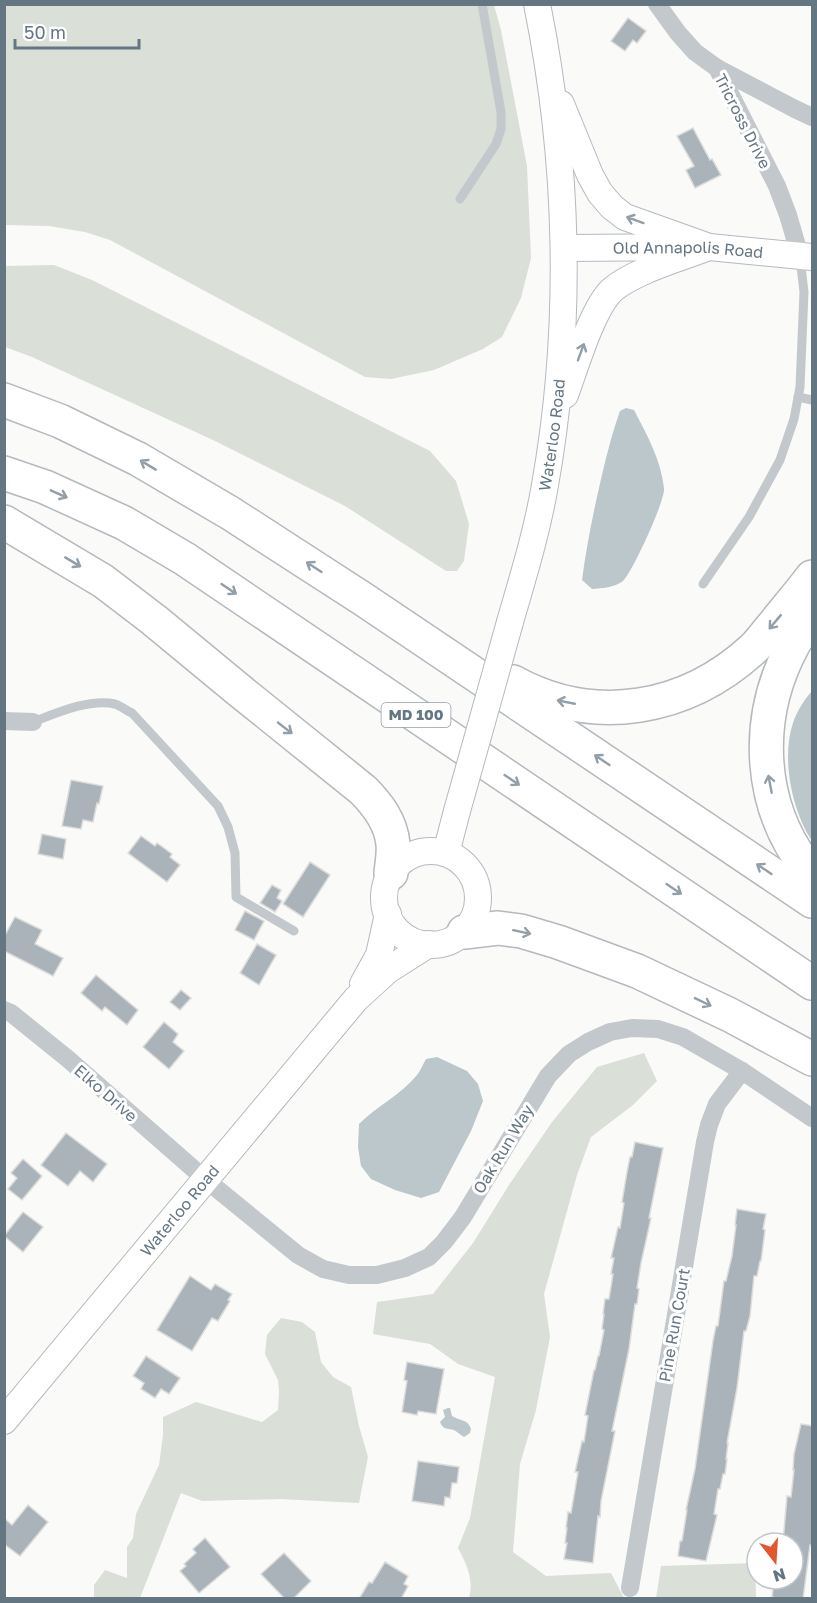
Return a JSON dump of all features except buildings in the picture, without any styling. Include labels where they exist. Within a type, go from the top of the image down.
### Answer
[{"type":"highway","points":[[4,400],[60,421],[138,459],[230,513],[363,599],[813,901]]},
{"type":"highway","name":"MD 100","points":[[4,473],[45,487],[124,523],[185,559],[813,983]]},
{"type":"highway","points":[[4,522],[103,581],[363,790],[380,808],[388,824],[393,843],[391,873]]},
{"type":"highway","points":[[363,599],[528,690],[556,700],[585,706],[620,707],[655,702],[692,690],[721,674],[755,647],[813,577]]},
{"type":"highway","points":[[813,620],[794,643],[781,671],[772,697],[766,726],[765,754],[776,810],[790,841],[813,874]]},
{"type":"highway","points":[[464,932],[498,928],[521,931],[558,942],[637,971],[730,1015],[813,1059]]},
{"type":"main road","name":"Waterloo Road","points":[[446,853],[531,548],[545,486],[554,426],[561,344],[564,248],[558,156],[549,75],[537,4]]},
{"type":"main road","points":[[549,75],[590,175],[600,193],[612,207],[625,216],[709,247]]},
{"type":"main road","points":[[554,426],[591,326],[600,306],[611,291],[638,274],[709,247]]},
{"type":"main road","name":"Old Annapolis Road","points":[[564,248],[709,247],[806,256]]},
{"type":"main road","points":[[430,851],[446,853],[468,868],[477,887],[477,907],[464,932],[449,941],[422,944],[402,936],[392,924],[385,909],[385,888],[391,873],[401,861],[416,853],[430,851]]},
{"type":"main road","name":"Waterloo Road","points":[[356,999],[379,955],[388,914]]},
{"type":"main road","name":"Waterloo Road","points":[[4,1421],[356,999],[388,970],[429,944]]},
{"type":"street","name":"Tricross Drive","points":[[657,4],[695,52],[717,68],[777,186],[806,256]]},
{"type":"street","points":[[717,68],[813,117]]},
{"type":"street","points":[[4,721],[33,722]]},
{"type":"street","name":"Elko Drive","points":[[4,1010],[68,1059],[205,1179]]},
{"type":"street","name":"Oak Run Way","points":[[205,1179],[298,1255],[323,1269],[349,1275],[377,1275],[405,1268],[429,1257],[444,1242],[463,1217],[548,1076],[569,1054],[610,1032],[632,1028],[658,1029],[683,1037],[742,1071],[813,1118]]},
{"type":"street","name":"Pine Run Court","points":[[630,1588],[705,1142],[717,1104],[742,1071]]},
{"type":"lane","points":[[460,199],[496,144],[501,129],[501,112],[482,4]]},
{"type":"lane","points":[[703,584],[749,517],[780,460],[794,419],[800,387],[806,256]]},
{"type":"lane","points":[[798,397],[813,400]]},
{"type":"lane","points":[[33,722],[79,706],[98,703],[116,704],[132,713],[218,806],[228,827],[235,853],[236,897],[294,931]]},
{"type":"shaded area","points":[[5,5],[494,5],[501,30],[527,166],[531,258],[521,298],[502,337],[483,349],[434,370],[391,379],[365,377],[110,240],[85,232],[49,226],[5,225]]},
{"type":"shaded area","points":[[54,265],[92,280],[430,451],[456,481],[469,524],[464,561],[457,571],[446,571],[345,506],[213,440],[32,357],[5,347],[5,266]]},
{"type":"shaded area","points":[[626,408],[634,410],[653,448],[660,468],[663,495],[648,536],[623,581],[616,585],[592,589],[582,580],[589,534],[611,439],[620,411]]},
{"type":"shaded area","points":[[812,691],[812,841],[794,800],[788,768],[788,752],[795,719]]},
{"type":"shaded area","points":[[644,1053],[657,1081],[633,1105],[591,1137],[577,1175],[544,1294],[550,1337],[536,1410],[520,1464],[513,1552],[546,1576],[611,1573],[624,1598],[469,1598],[471,1585],[469,1573],[458,1548],[470,1518],[495,1377],[458,1364],[430,1344],[373,1334],[377,1302],[433,1294],[473,1243],[552,1122],[597,1067]]},
{"type":"shaded area","points":[[437,1057],[467,1071],[478,1084],[483,1101],[471,1131],[439,1192],[421,1198],[371,1179],[361,1166],[358,1147],[359,1124],[411,1082],[426,1059]]},
{"type":"shaded area","points":[[281,1318],[302,1322],[315,1332],[321,1362],[333,1377],[351,1387],[368,1457],[359,1503],[280,1499],[202,1501],[181,1493],[140,1598],[94,1598],[94,1585],[105,1570],[127,1578],[127,1547],[133,1538],[136,1514],[159,1465],[163,1417],[196,1402],[262,1422],[278,1410],[278,1380],[265,1354],[267,1335]]},
{"type":"shaded area","points":[[448,1408],[452,1416],[468,1423],[470,1433],[464,1437],[442,1426],[440,1422],[445,1417],[443,1410]]},
{"type":"shaded area","points":[[745,1563],[745,1591],[756,1591],[756,1598],[656,1598],[661,1566]]}]
